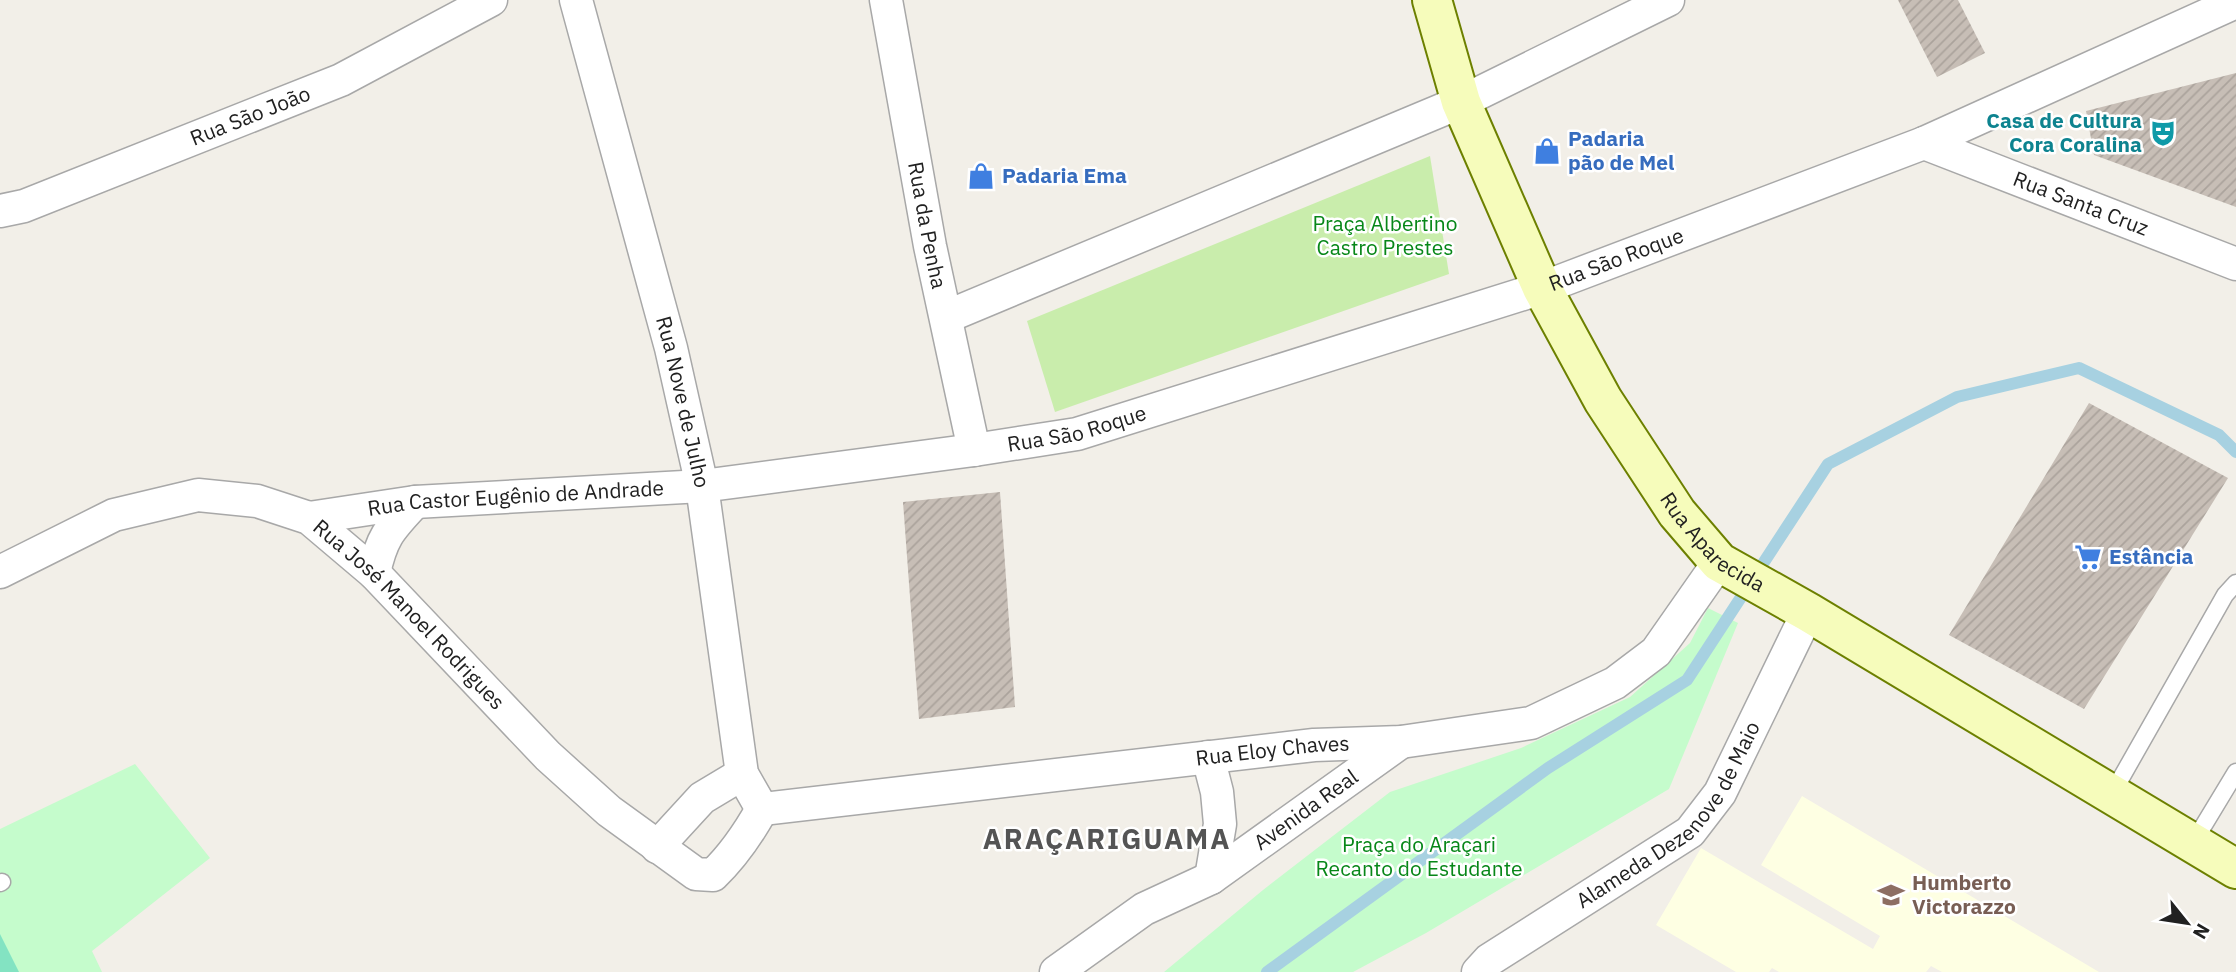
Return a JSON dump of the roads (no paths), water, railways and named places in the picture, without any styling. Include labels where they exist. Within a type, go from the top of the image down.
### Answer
[{"type":"street","name":"Rua São João","points":[[0,211],[24,206],[341,80],[491,0]]},
{"type":"street","name":"Rua Nove de Julho","points":[[576,0],[671,348],[702,486],[742,774],[762,808]]},
{"type":"street","name":"Rua da Penha","points":[[886,0],[930,246],[974,450]]},
{"type":"street","name":"Rua Aparecida","points":[[1432,0],[1461,102],[1542,288],[1603,400],[1676,513],[1720,562],[2236,869]]},
{"type":"street","points":[[946,317],[1461,102],[1668,0]]},
{"type":"street","name":"Rua São Roque","points":[[974,450],[1077,434],[1542,288],[1924,143],[2236,2]]},
{"type":"street","name":"Rua Santa Cruz","points":[[1924,143],[2236,264]]},
{"type":"street","name":"Rua Castor Eugênio de Andrade","points":[[309,519],[415,502],[702,486],[974,450]]},
{"type":"street","name":"Rua José Manoel Rodrigues","points":[[0,572],[114,515],[198,495],[257,501],[309,519],[374,573],[548,757],[609,811],[696,874],[713,875],[728,861],[746,838],[762,808]]},
{"type":"street","points":[[374,573],[386,533],[415,502]]},
{"type":"street","name":"Rua Eloy Chaves","points":[[762,808],[1314,746],[1401,742],[1531,723],[1615,683],[1656,652],[1720,562]]},
{"type":"street","name":"Alameda Dezenove de Maio","points":[[1478,972],[1489,960],[1690,832],[1720,793],[1794,605]]},
{"type":"street","name":"Avenida Real","points":[[1056,972],[1144,909],[1211,878],[1401,742]]},
{"type":"street","name":"Avenida Real","points":[[1208,757],[1217,792],[1220,824],[1211,878]]},
{"type":"street","points":[[657,846],[702,798],[742,774]]},
{"type":"lane","points":[[2112,794],[2225,595],[2236,583]]},
{"type":"lane","points":[[2193,843],[2236,772]]},
{"type":"waterway","points":[[1267,972],[1548,768],[1687,680],[1828,464],[1957,397],[2079,368],[2219,435],[2236,452]]},
{"type":"place","name":"Casa de Cultura Cora Coralina","points":[[2163,133]]},
{"type":"place","name":"Padaria pão de Mel","points":[[1547,151]]},
{"type":"place","name":"Padaria Ema","points":[[981,176]]},
{"type":"place","name":"Estância","points":[[2088,557]]},
{"type":"place","name":"Humberto Victorazzo","points":[[1891,895]]},
{"type":"district","name":"ARAÇARIGUAMA","points":[[1107,839]]},
{"type":"park label","name":"Praça Albertino Castro Prestes","points":[[1385,236]]},
{"type":"park label","name":"Praça do Araçari Recanto do Estudante","points":[[1419,857]]}]
